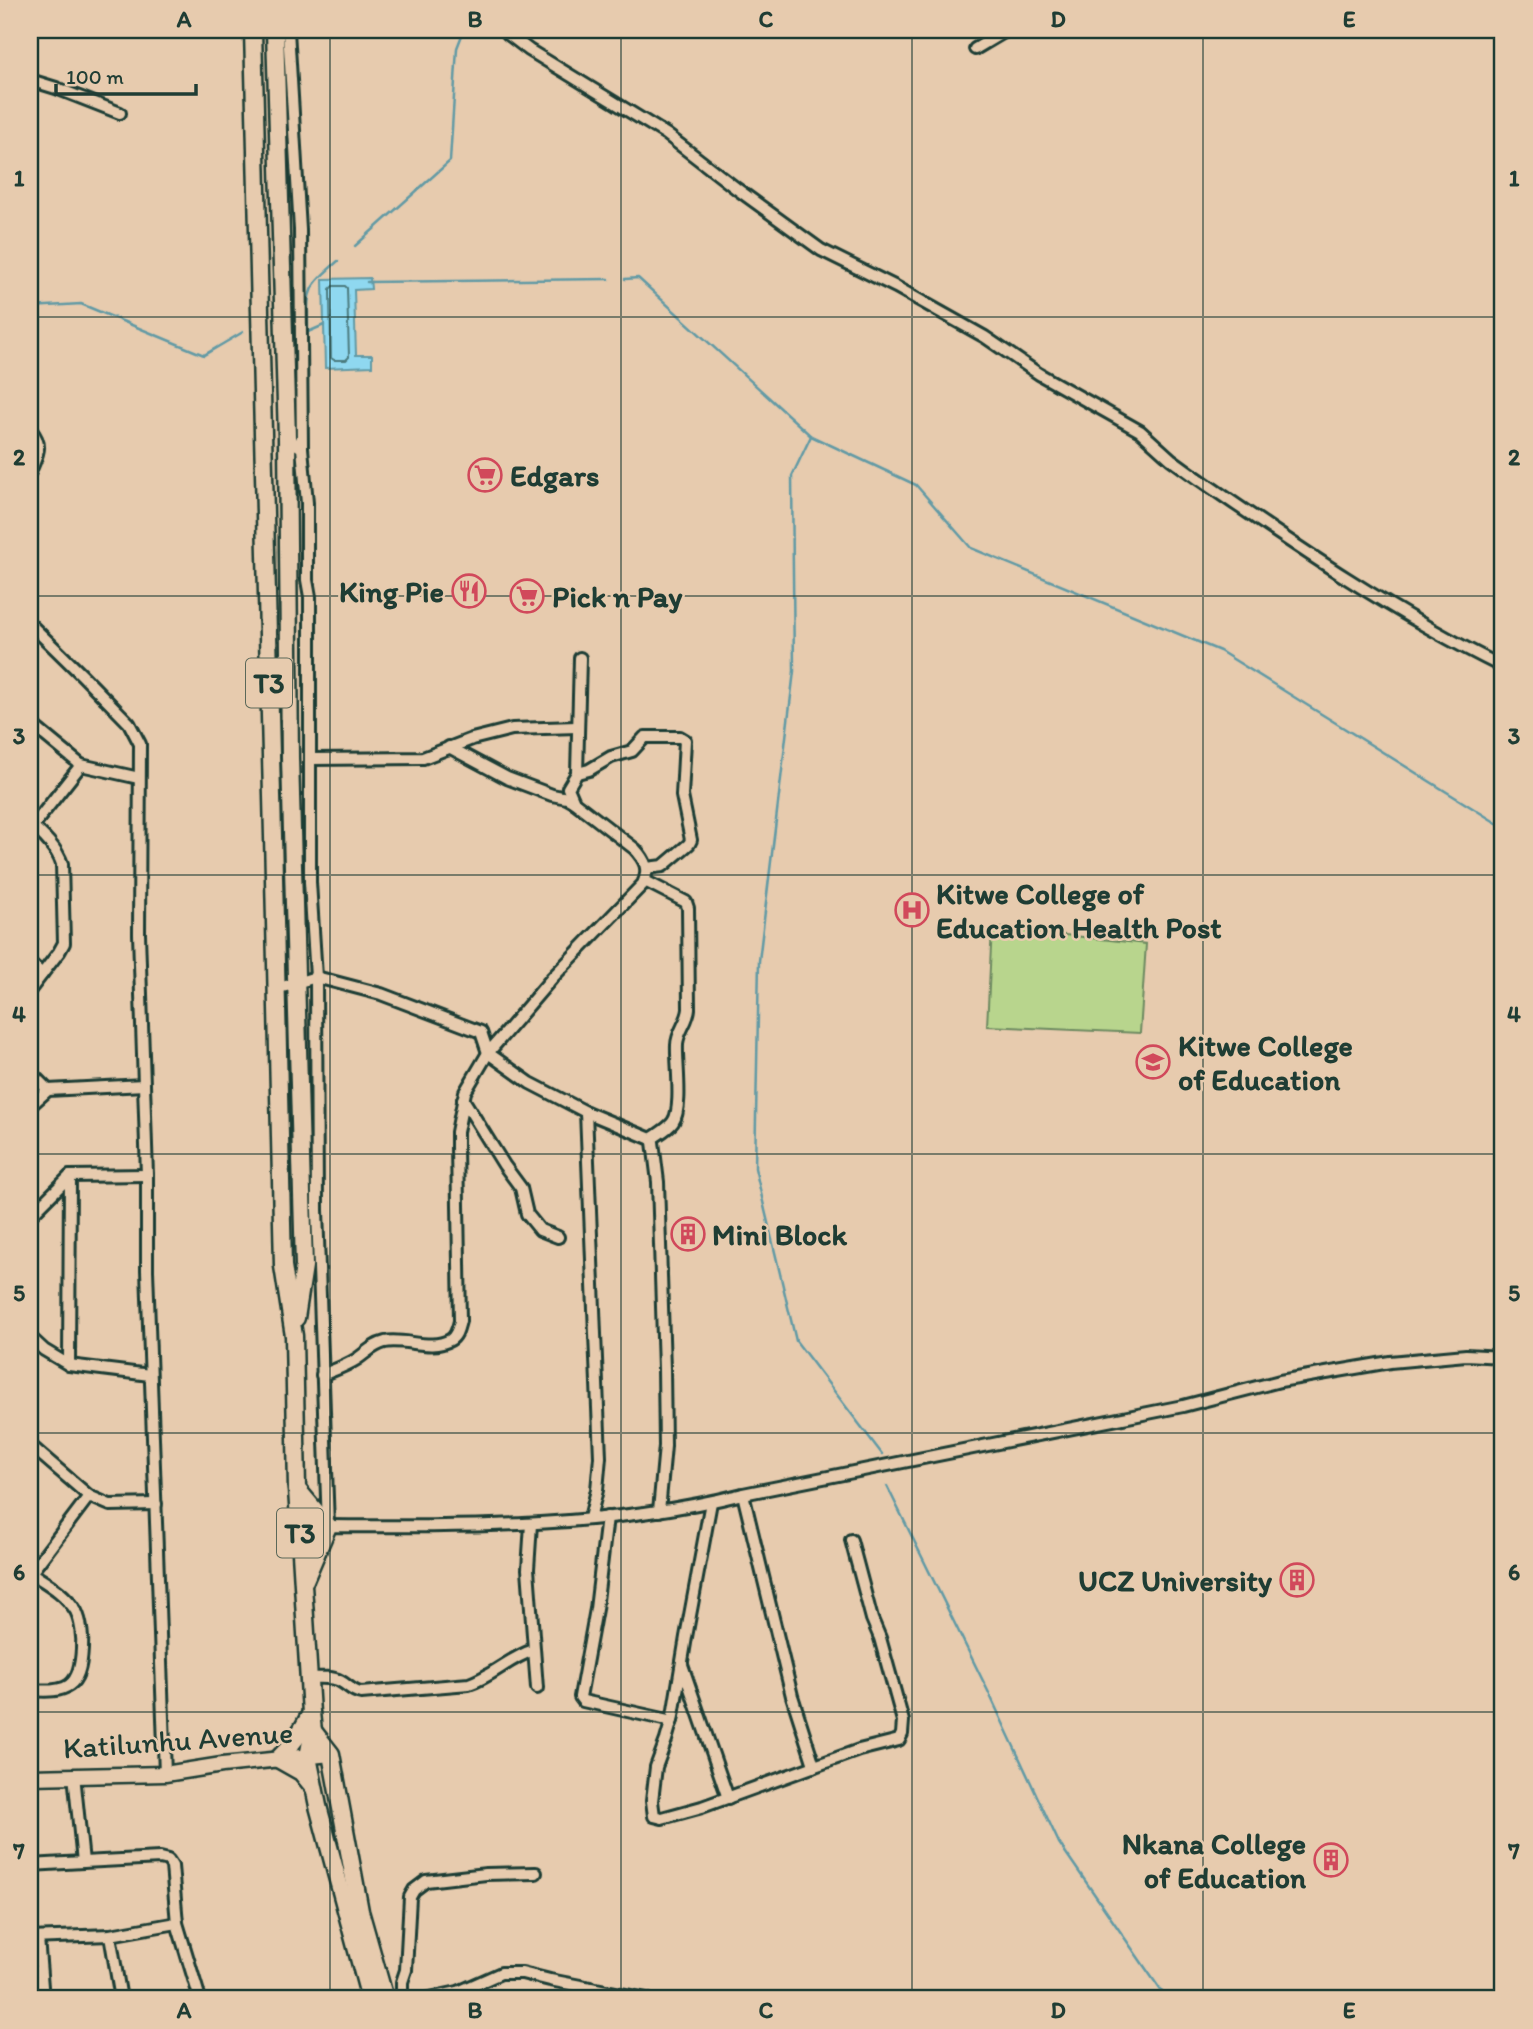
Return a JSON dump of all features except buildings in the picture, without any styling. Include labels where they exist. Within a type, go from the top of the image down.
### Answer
[{"type":"highway","name":"T3","points":[[253,30],[265,417],[283,1266],[294,1336],[298,1489],[313,1731],[308,1757],[330,1855],[370,1999]]},
{"type":"highway","name":"T3","points":[[275,30],[287,438],[290,758],[304,1266],[294,1336]]},
{"type":"highway","points":[[298,1489],[328,1526],[303,1586]]},
{"type":"highway","points":[[310,1713],[292,1746],[278,1759],[301,1772],[315,1790]]},
{"type":"highway","name":"T3","points":[[313,1731],[331,1754],[360,1911],[385,1999]]},
{"type":"main road","name":"Katilunhu Avenue","points":[[30,1777],[165,1774],[331,1754]]},
{"type":"street","points":[[288,30],[300,230],[302,448],[310,597],[310,882],[316,977],[317,1210],[328,1526]]},
{"type":"street","points":[[506,30],[529,50],[666,134],[821,250],[896,287],[985,337],[1039,374],[1140,431],[1193,475],[1343,576],[1414,619],[1503,667]]},
{"type":"street","points":[[975,49],[1007,30]]},
{"type":"street","points":[[30,80],[120,113]]},
{"type":"street","points":[[30,429],[39,443],[30,472]]},
{"type":"street","points":[[287,438],[302,448]]},
{"type":"street","points":[[30,624],[129,723],[140,744],[139,934],[150,1375],[165,1774]]},
{"type":"street","points":[[574,802],[568,788],[577,773],[580,657]]},
{"type":"street","points":[[30,723],[81,765],[139,778]]},
{"type":"street","points":[[311,759],[423,758],[449,747],[512,729],[577,727]]},
{"type":"street","points":[[577,773],[589,770],[611,757],[632,751],[645,737],[680,737],[685,740],[682,796],[691,840],[663,866],[647,868]]},
{"type":"street","points":[[322,1374],[356,1360],[373,1346],[384,1342],[435,1344],[449,1341],[455,1336],[460,1321],[457,1147],[465,1092],[488,1052],[553,977],[645,881],[647,868],[635,849],[574,802],[507,778],[449,747]]},
{"type":"street","points":[[30,990],[59,952],[65,935],[62,864],[54,848],[31,825],[81,765]]},
{"type":"street","points":[[645,881],[686,902],[688,908],[689,1009],[678,1037],[676,1113],[673,1123],[651,1139]]},
{"type":"street","points":[[30,962],[42,974]]},
{"type":"street","points":[[276,989],[316,977],[381,994],[481,1032],[488,1052],[530,1083],[586,1112],[651,1139],[658,1182],[664,1368],[665,1446],[659,1511]]},
{"type":"street","points":[[30,1072],[48,1090]]},
{"type":"street","points":[[30,1106],[48,1090],[144,1085]]},
{"type":"street","points":[[463,1099],[521,1188],[527,1214],[540,1230],[558,1237]]},
{"type":"street","points":[[586,1112],[600,1457],[597,1490],[590,1518]]},
{"type":"street","points":[[30,1216],[70,1175],[147,1175]]},
{"type":"street","points":[[69,1365],[70,1175]]},
{"type":"street","points":[[30,1337],[44,1350],[69,1365],[150,1375]]},
{"type":"street","points":[[300,1529],[328,1526],[531,1524],[659,1511],[1183,1406],[1280,1381],[1390,1362],[1466,1355],[1503,1357]]},
{"type":"street","points":[[31,1449],[89,1496],[110,1505],[156,1504]]},
{"type":"street","points":[[743,1494],[792,1696],[813,1768]]},
{"type":"street","points":[[30,1690],[59,1691],[71,1685],[81,1669],[82,1642],[78,1614],[63,1594],[30,1573],[89,1496]]},
{"type":"street","points":[[711,1502],[672,1721],[656,1767],[652,1801],[654,1816],[662,1818],[728,1798],[859,1750],[900,1740],[903,1721],[851,1540]]},
{"type":"street","points":[[607,1517],[596,1609],[580,1697],[583,1700],[672,1721]]},
{"type":"street","points":[[531,1524],[528,1569],[537,1688]]},
{"type":"street","points":[[309,1678],[335,1679],[352,1691],[360,1693],[469,1684],[483,1679],[521,1654],[534,1650]]},
{"type":"street","points":[[682,1664],[728,1798]]},
{"type":"street","points":[[74,1774],[83,1862]]},
{"type":"street","points":[[30,1865],[160,1858],[168,1860],[172,1866],[177,1923],[200,1999]]},
{"type":"street","points":[[402,1999],[410,1897],[414,1890],[426,1881],[486,1874],[536,1873]]},
{"type":"street","points":[[43,1999],[34,1938],[110,1935],[177,1923]]},
{"type":"street","points":[[110,1935],[121,1999]]},
{"type":"street","points":[[425,1999],[457,1992],[501,1973],[522,1973],[647,1999]]},
{"type":"green space","points":[[992,927],[1146,944],[1140,1033],[987,1026]]},
{"type":"water","points":[[370,278],[371,289],[354,290],[356,355],[372,355],[372,366],[325,368],[323,279]]},
{"type":"waterway","points":[[355,246],[450,161],[457,48],[464,30]]},
{"type":"waterway","points":[[324,325],[308,332],[309,298],[319,278],[338,261]]},
{"type":"waterway","points":[[625,279],[638,278],[811,436],[916,485],[971,548],[1220,651],[1503,827]]},
{"type":"waterway","points":[[367,282],[609,279]]},
{"type":"waterway","points":[[30,307],[81,304],[204,355],[243,332]]},
{"type":"waterway","points":[[811,436],[792,476],[794,671],[759,961],[755,1168],[796,1341],[882,1454]]},
{"type":"waterway","points":[[887,1486],[1059,1843],[1165,1999]]},
{"type":"place","name":"Edgars","points":[[485,475]]},
{"type":"place","name":"King Pie","points":[[469,591]]},
{"type":"place","name":"Pick n Pay","points":[[527,596]]},
{"type":"place","name":"Kitwe College of Education Health Post","points":[[912,910]]},
{"type":"place","name":"Kitwe College of Education","points":[[1153,1062]]},
{"type":"place","name":"Mini Block","points":[[688,1234]]},
{"type":"place","name":"UCZ University","points":[[1297,1580]]},
{"type":"place","name":"Nkana College of Education","points":[[1331,1860]]}]
